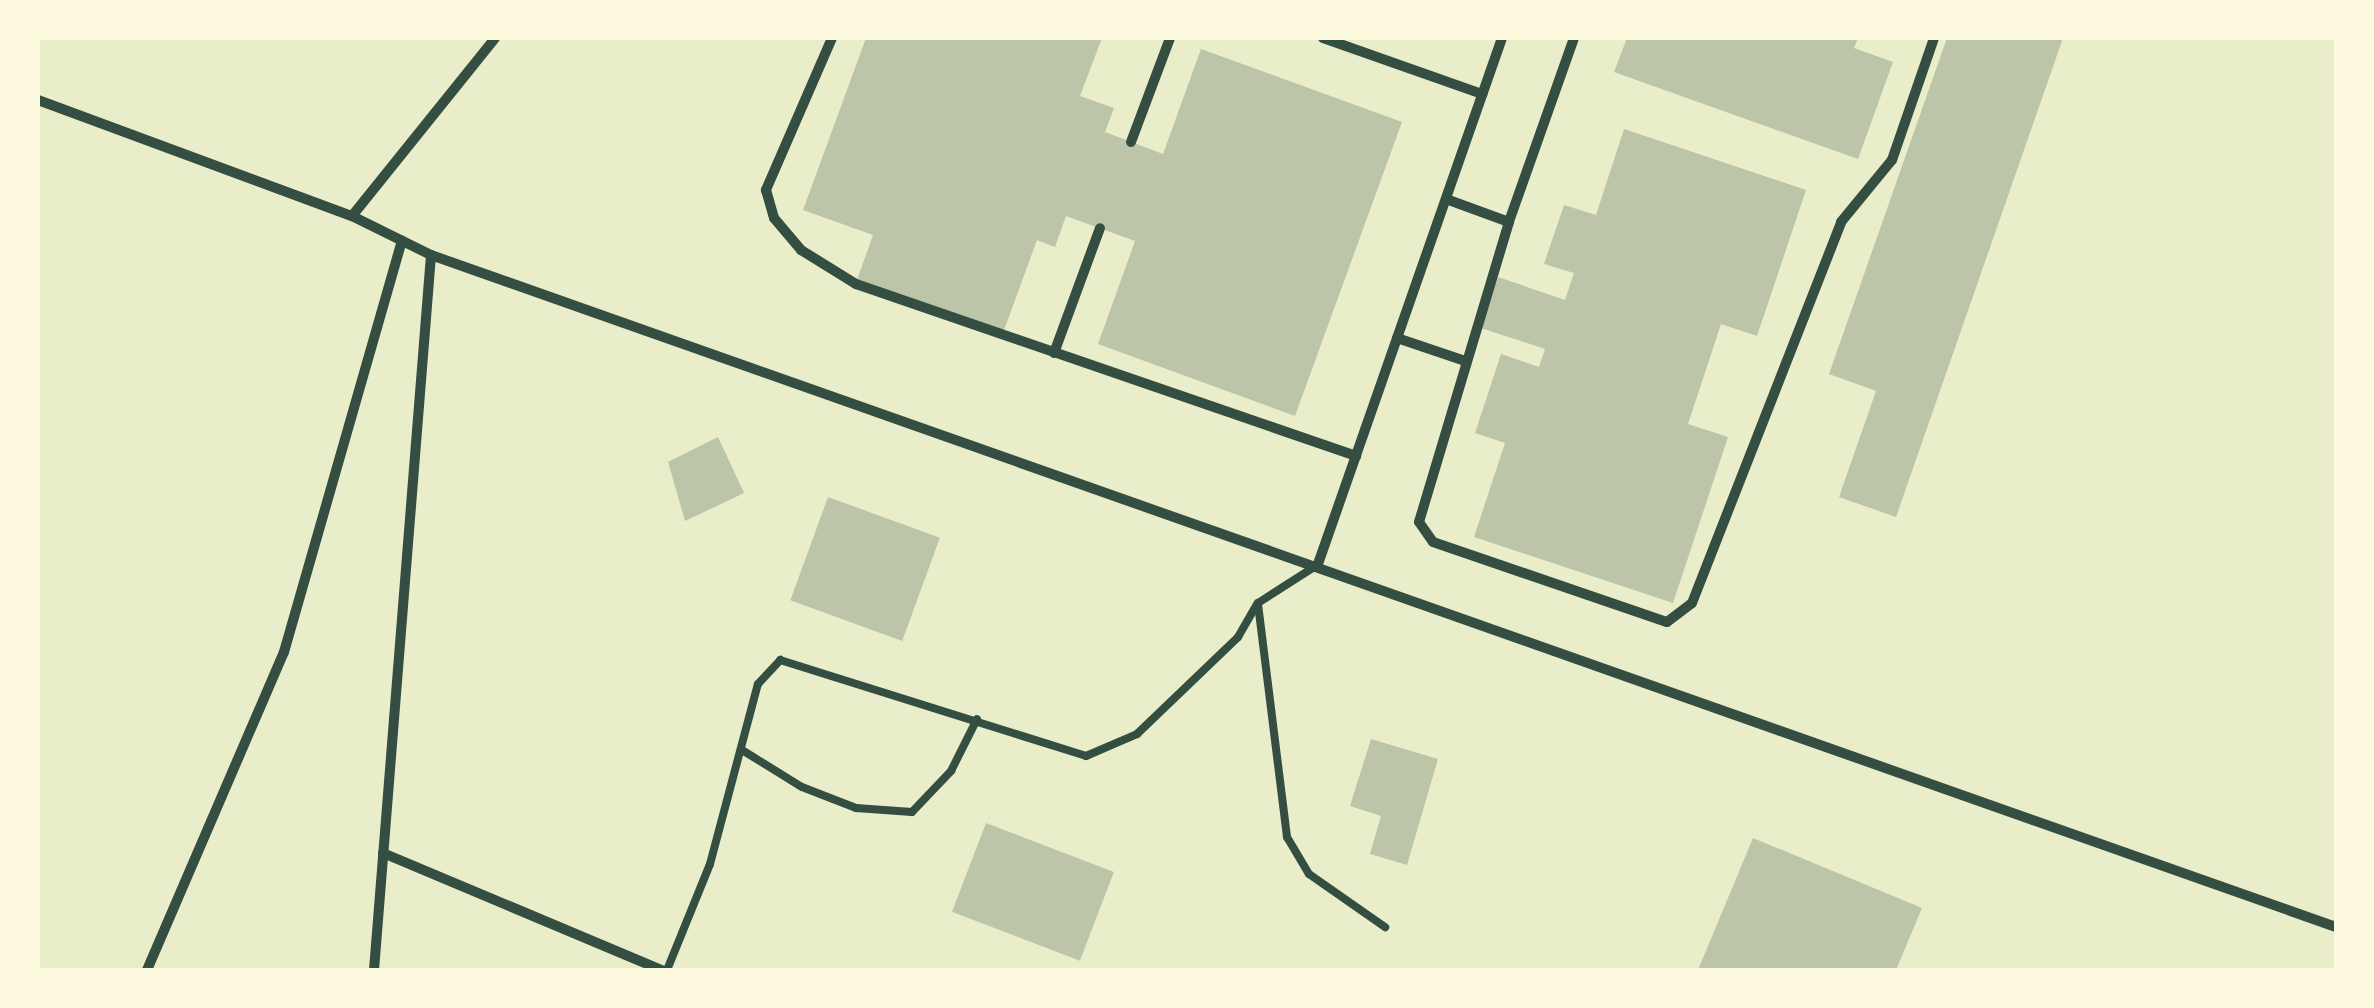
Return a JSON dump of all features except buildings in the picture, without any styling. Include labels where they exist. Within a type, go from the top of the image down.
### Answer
[{"type":"street","points":[[352,216],[495,38]]},
{"type":"street","points":[[832,38],[766,190],[774,218],[802,250],[856,284],[1356,456]]},
{"type":"street","points":[[1131,142],[1170,38]]},
{"type":"street","points":[[1323,38],[1482,94]]},
{"type":"street","points":[[1318,564],[1502,38]]},
{"type":"street","points":[[1574,38],[1465,361],[1420,511],[1422,534],[1666,622],[1682,616],[1840,222],[1892,160],[1934,38]]},
{"type":"street","points":[[38,100],[352,216],[431,256],[1318,564],[2336,927]]},
{"type":"street","points":[[1446,198],[1509,222]]},
{"type":"street","points":[[1054,353],[1100,228]]},
{"type":"street","points":[[148,970],[284,652],[402,242]]},
{"type":"street","points":[[374,970],[431,256]]},
{"type":"street","points":[[1397,338],[1465,361]]},
{"type":"street","points":[[383,853],[664,970]]},
{"type":"lane","points":[[664,970],[710,864],[758,684],[780,660],[1086,756],[1137,734],[1238,637],[1258,603],[1318,564]]},
{"type":"lane","points":[[1258,603],[1287,837],[1309,874],[1384,927]]},
{"type":"lane","points":[[742,750],[802,787],[856,808],[912,812],[950,772],[978,719]]}]
